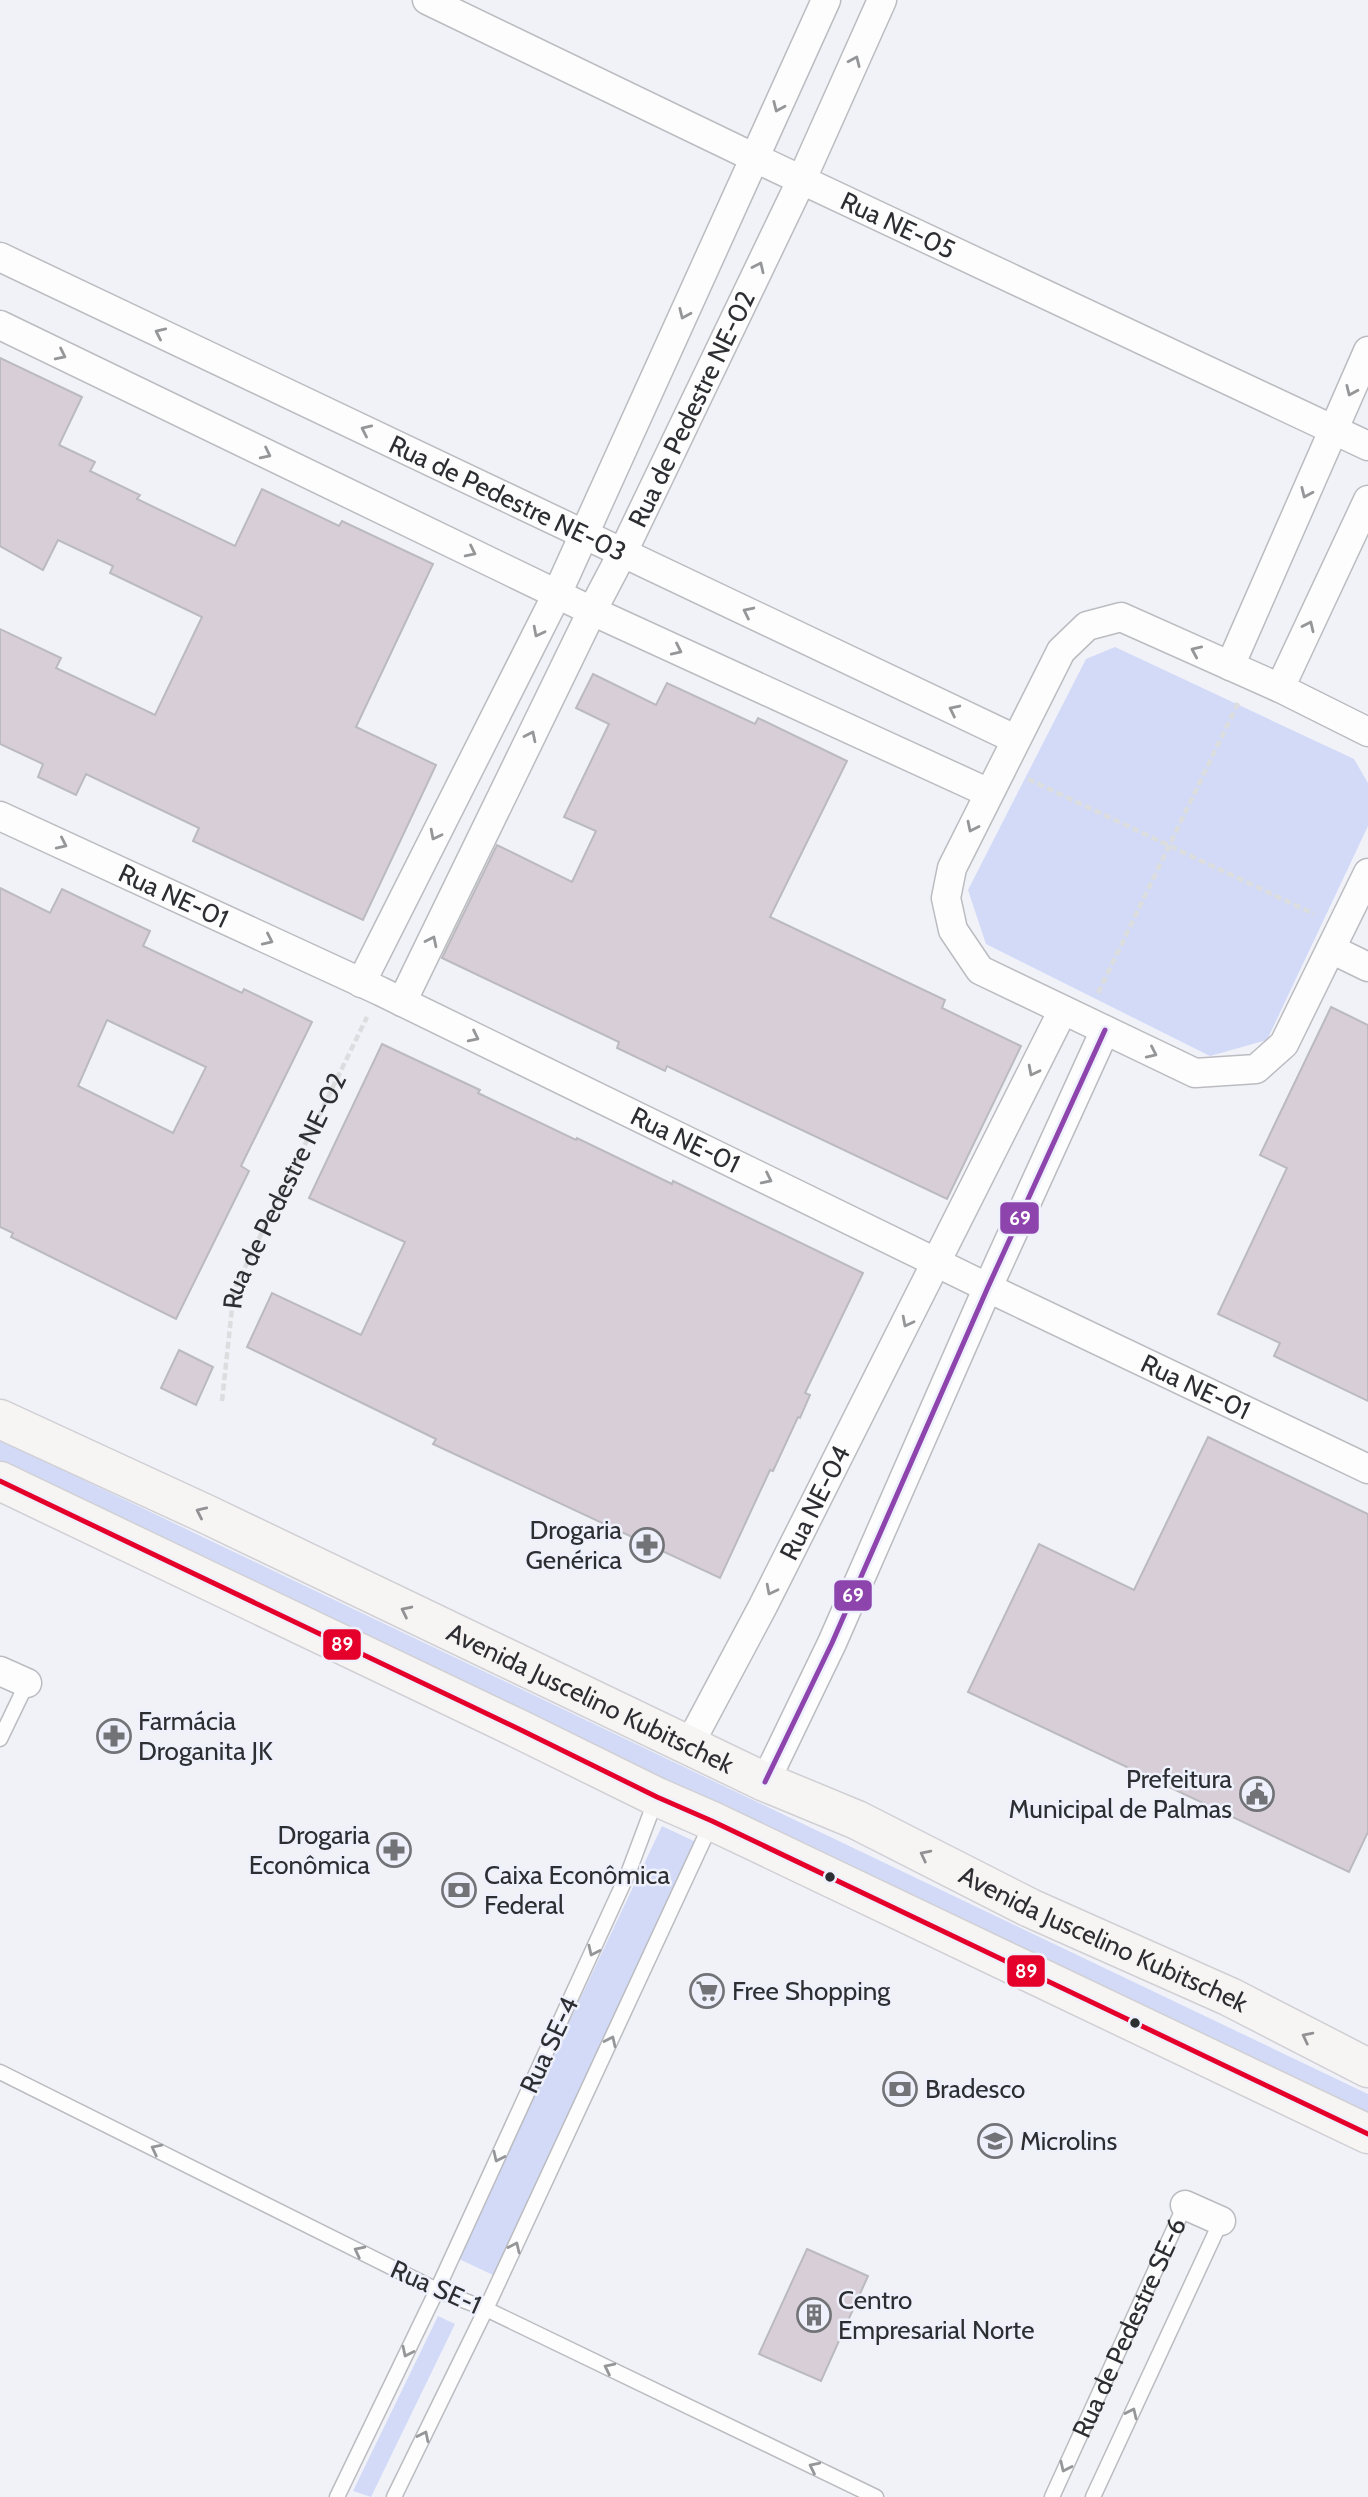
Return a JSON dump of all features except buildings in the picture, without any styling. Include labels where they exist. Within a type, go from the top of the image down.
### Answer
[{"type":"main road","name":"Avenida Juscelino Kubitschek","points":[[0,1419],[765,1782],[857,1820],[1030,1908],[1230,1997],[1368,2068]]},
{"type":"main road","points":[[0,1481],[657,1797],[1368,2134]]},
{"type":"street","name":"Rua NE-05","points":[[427,0],[755,158],[1368,446]]},
{"type":"street","name":"Rua de Pedestre NE-02","points":[[381,992],[557,594],[826,0]]},
{"type":"street","name":"Rua de Pedestre NE-02","points":[[381,992],[623,552],[802,179],[882,0]]},
{"type":"street","name":"Rua de Pedestre NE-03","points":[[0,257],[1015,739]]},
{"type":"street","points":[[0,325],[592,611],[989,793]]},
{"type":"street","points":[[1241,671],[1334,430],[1368,351]]},
{"type":"street","points":[[1280,688],[1368,500]]},
{"type":"street","points":[[1365,886],[1284,1044],[1256,1069],[1195,1073],[980,970],[953,930],[946,898],[953,868],[1015,739],[1061,651],[1087,626],[1121,617],[1280,688],[1368,732]]},
{"type":"street","name":"Rua NE-01","points":[[0,816],[381,992],[1368,1469]]},
{"type":"street","points":[[1336,938],[1368,967]]},
{"type":"street","points":[[765,1782],[832,1643],[988,1287],[1084,1020]]},
{"type":"street","name":"Rua NE-04","points":[[690,1745],[937,1261],[1084,1020]]},
{"type":"street","points":[[0,1671],[27,1684]]},
{"type":"street","name":"Rua de Pedestre SE-6","points":[[1185,2205],[1221,2221]]},
{"type":"lane","points":[[0,1739],[27,1684]]},
{"type":"lane","name":"Rua SE-4","points":[[337,2497],[437,2290],[629,1871],[657,1797]]},
{"type":"lane","name":"Rua SE-4","points":[[394,2497],[486,2309],[712,1821]]},
{"type":"lane","name":"Rua SE-1","points":[[0,2072],[437,2290],[486,2309],[876,2497]]},
{"type":"lane","name":"Rua de Pedestre SE-6","points":[[1052,2497],[1185,2205]]},
{"type":"lane","name":"Rua de Pedestre SE-6","points":[[1093,2497],[1221,2221]]},
{"type":"path","points":[[1084,1020],[1169,846],[1241,671]]},
{"type":"path","points":[[1002,767],[1169,846],[1336,938]]},
{"type":"path","name":"Rua de Pedestre NE-02","points":[[222,1401],[234,1290],[381,992]]},
{"type":"shaded area","points":[[1115,647],[1354,759],[1368,783],[1368,826],[1267,1040],[1210,1056],[986,944],[968,890],[1086,659]]},
{"type":"shaded area","points":[[0,1440],[1368,2094],[1368,2122],[0,1468]]},
{"type":"shaded area","points":[[662,1826],[698,1843],[493,2275],[457,2258]]},
{"type":"shaded area","points":[[438,2316],[455,2324],[371,2497],[353,2491]]},
{"type":"transit line","name":"69","points":[[765,1782],[832,1643],[988,1287],[1105,1030]]},
{"type":"transit line","name":"89","points":[[0,1481],[657,1797],[1368,2134]]},
{"type":"place","name":"Drogaria Genérica","points":[[647,1545]]},
{"type":"place","name":"Farmácia Droganita JK","points":[[114,1736]]},
{"type":"place","name":"Prefeitura Municipal de Palmas","points":[[1257,1794]]},
{"type":"place","name":"Drogaria Econômica","points":[[394,1850]]},
{"type":"place","name":"Caixa Econômica Federal","points":[[459,1890]]},
{"type":"place","name":"Free Shopping","points":[[707,1991]]},
{"type":"place","name":"Bradesco","points":[[900,2089]]},
{"type":"place","name":"Microlins","points":[[995,2141]]},
{"type":"place","name":"Centro Empresarial Norte","points":[[814,2315]]}]
